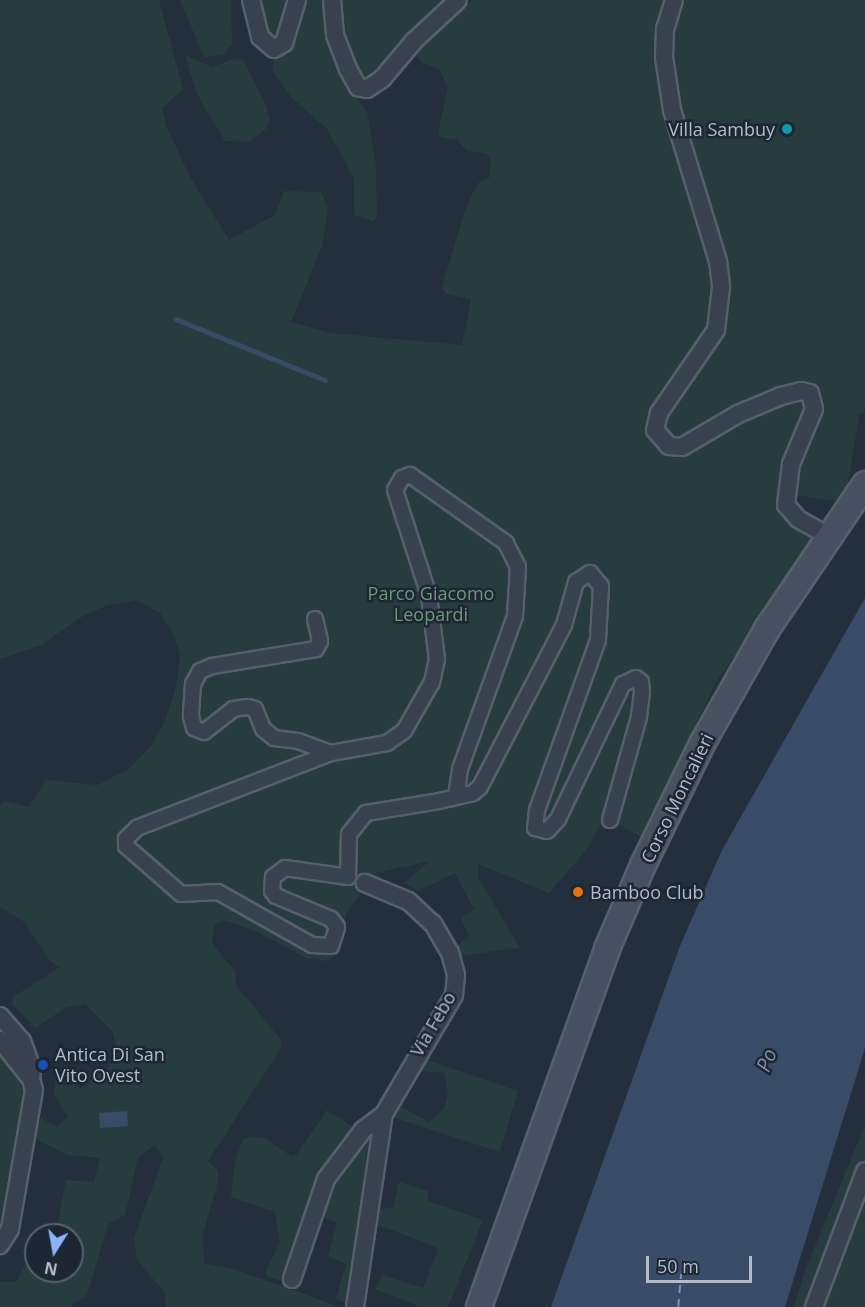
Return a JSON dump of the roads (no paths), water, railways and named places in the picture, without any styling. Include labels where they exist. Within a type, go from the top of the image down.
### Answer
[{"type":"main road","name":"Corso Moncalieri","points":[[479,1307],[607,949],[643,865],[702,744],[767,629],[865,484]]},
{"type":"street","points":[[251,0],[260,37],[268,48],[274,49],[284,43],[297,0]]},
{"type":"street","points":[[332,0],[335,35],[348,69],[358,87],[367,89],[382,79],[414,41],[458,0]]},
{"type":"street","points":[[674,0],[667,19],[664,57],[672,110],[718,261],[721,287],[716,330],[659,413],[655,430],[669,446],[682,447],[738,414],[781,396],[810,393],[814,409],[791,464],[786,505],[798,519],[829,536]]},
{"type":"street","points":[[315,619],[320,641],[316,649],[212,666],[200,671],[192,692],[194,728],[204,732],[233,710],[248,707],[255,709],[263,729],[274,738],[298,741],[331,753],[387,743],[404,731],[435,674],[436,634],[429,596],[395,490],[402,478],[410,475],[506,543],[518,567],[515,616],[460,769],[457,789],[462,793]]},
{"type":"street","points":[[348,877],[349,834],[366,813],[462,793],[472,793],[480,787],[564,625],[576,582],[590,573],[601,586],[598,640],[537,810],[536,828],[547,831],[558,819],[623,684],[636,678],[641,682],[642,692],[639,717],[610,820]]},
{"type":"street","name":"Via Febo","points":[[292,1279],[326,1179],[363,1130],[384,1113],[454,996],[456,975],[450,953],[433,924],[408,902],[348,877],[285,868],[273,877],[272,891],[276,896],[331,919],[337,927],[331,946],[321,948],[218,892],[181,894],[126,842],[137,828],[331,753]]},
{"type":"street","points":[[0,1016],[22,1041],[32,1068],[31,1079],[34,1090],[10,1228],[0,1245]]},
{"type":"street","points":[[0,1040],[31,1079]]},
{"type":"street","name":"Via Febo","points":[[355,1307],[384,1113]]},
{"type":"street","points":[[814,1307],[865,1171]]},
{"type":"water","name":"Po","points":[[865,598],[865,1048],[785,1307],[551,1307],[680,946],[722,850]]},
{"type":"water","points":[[127,1111],[128,1126],[100,1128],[99,1113]]},
{"type":"waterway","points":[[176,319],[325,380]]},
{"type":"place","name":"Villa Sambuy","points":[[787,129]]},
{"type":"place","name":"Bamboo Club","points":[[578,892]]},
{"type":"place","name":"Antica Di San Vito Ovest","points":[[43,1065]]},
{"type":"park label","name":"Parco Giacomo Leopardi","points":[[431,604]]}]
